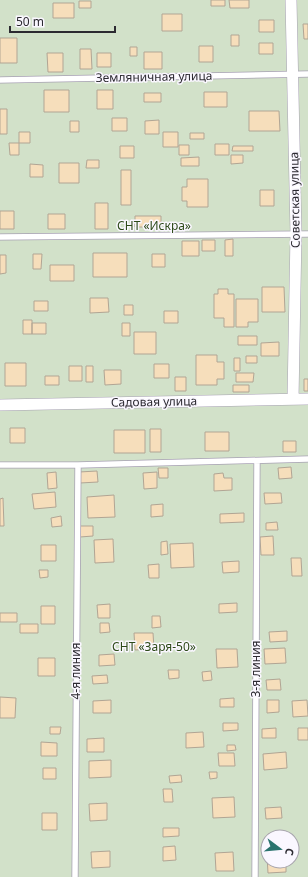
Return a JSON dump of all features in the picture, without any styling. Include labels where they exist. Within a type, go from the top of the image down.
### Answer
[{"type":"street","name":"Советская улица","points":[[291,0],[296,234],[293,399]]},
{"type":"street","name":"Садовая улица","points":[[0,404],[308,399]]},
{"type":"lane","name":"Земляничная улица","points":[[0,80],[308,74]]},
{"type":"lane","points":[[0,237],[308,234]]},
{"type":"lane","points":[[0,465],[78,465],[308,459]]},
{"type":"lane","name":"3-я линия","points":[[255,877],[257,460]]},
{"type":"lane","name":"4-я линия","points":[[75,877],[78,465]]},
{"type":"green space","points":[[0,0],[308,0],[308,877],[0,877]]},
{"type":"building","points":[[211,0],[225,0],[225,6],[211,6]]},
{"type":"building","points":[[229,0],[249,0],[249,8],[230,8]]},
{"type":"building","points":[[79,1],[91,1],[91,8],[79,8]]},
{"type":"building","points":[[53,3],[74,3],[74,18],[53,18]]},
{"type":"building","points":[[162,14],[182,14],[182,31],[162,31]]},
{"type":"building","points":[[259,20],[274,20],[274,32],[259,32]]},
{"type":"building","points":[[303,24],[308,24],[308,39],[304,39]]},
{"type":"building","points":[[231,35],[239,35],[239,46],[231,46]]},
{"type":"building","points":[[0,38],[17,38],[17,63],[0,63]]},
{"type":"building","points":[[259,43],[273,43],[273,54],[259,54]]},
{"type":"building","points":[[199,46],[213,46],[213,62],[199,62]]},
{"type":"building","points":[[130,47],[137,47],[137,56],[130,56]]},
{"type":"building","points":[[80,49],[91,49],[92,69],[80,69]]},
{"type":"building","points":[[144,52],[162,52],[162,69],[144,69]]},
{"type":"building","points":[[47,53],[63,53],[63,72],[48,72]]},
{"type":"building","points":[[97,53],[111,53],[111,67],[97,67]]},
{"type":"building","points":[[44,90],[69,90],[69,112],[44,112]]},
{"type":"building","points":[[97,90],[113,90],[113,109],[97,109]]},
{"type":"building","points":[[204,92],[227,92],[227,107],[204,107]]},
{"type":"building","points":[[144,93],[161,93],[161,102],[144,102]]},
{"type":"building","points":[[0,109],[7,109],[7,134],[0,134]]},
{"type":"building","points":[[249,111],[279,111],[280,131],[249,131]]},
{"type":"building","points":[[112,118],[127,118],[127,131],[112,131]]},
{"type":"building","points":[[159,120],[159,134],[145,134],[145,121]]},
{"type":"building","points":[[70,121],[79,121],[79,132],[70,132]]},
{"type":"building","points":[[19,132],[30,132],[30,143],[19,143]]},
{"type":"building","points":[[163,132],[178,132],[178,147],[163,147]]},
{"type":"building","points":[[190,133],[204,133],[204,139],[190,139]]},
{"type":"building","points":[[9,143],[19,143],[19,155],[10,155]]},
{"type":"building","points":[[215,144],[229,144],[229,155],[215,155]]},
{"type":"building","points":[[179,145],[189,145],[189,155],[179,155]]},
{"type":"building","points":[[120,146],[134,146],[134,158],[120,158]]},
{"type":"building","points":[[233,146],[253,146],[253,151],[232,151]]},
{"type":"building","points":[[231,155],[243,155],[243,163],[231,164]]},
{"type":"building","points":[[199,157],[199,166],[181,166],[181,158]]},
{"type":"building","points":[[87,160],[99,160],[99,168],[86,168]]},
{"type":"building","points":[[59,163],[79,163],[79,183],[59,183]]},
{"type":"building","points":[[30,164],[43,165],[43,177],[30,177]]},
{"type":"building","points":[[121,170],[131,170],[131,205],[121,205]]},
{"type":"building","points":[[187,179],[208,179],[208,207],[187,207],[187,201],[182,201],[182,187],[187,187]]},
{"type":"building","points":[[260,190],[274,190],[274,206],[260,206]]},
{"type":"building","points":[[95,203],[108,203],[108,229],[95,229]]},
{"type":"building","points":[[0,211],[14,211],[14,229],[0,229]]},
{"type":"building","points":[[48,214],[65,214],[65,229],[48,229]]},
{"type":"building","points":[[135,216],[161,216],[161,227],[135,227]]},
{"type":"building","points":[[233,239],[233,256],[225,256],[225,240]]},
{"type":"building","points":[[202,240],[215,240],[215,251],[202,251]]},
{"type":"building","points":[[182,241],[199,241],[199,256],[182,256]]},
{"type":"building","points":[[93,253],[127,253],[127,277],[93,277]]},
{"type":"building","points":[[33,254],[42,254],[41,269],[33,269]]},
{"type":"building","points":[[152,254],[165,254],[165,267],[152,267]]},
{"type":"building","points":[[0,255],[6,255],[6,273],[0,274]]},
{"type":"building","points":[[50,265],[74,265],[74,281],[50,281]]},
{"type":"building","points":[[262,287],[284,287],[285,312],[262,312]]},
{"type":"building","points":[[218,289],[228,289],[228,294],[234,294],[234,327],[224,327],[224,318],[214,318],[214,294],[218,294]]},
{"type":"building","points":[[90,298],[108,298],[109,312],[90,313]]},
{"type":"building","points":[[236,299],[258,299],[258,322],[248,322],[248,327],[236,327]]},
{"type":"building","points":[[34,301],[48,301],[48,311],[34,311]]},
{"type":"building","points":[[124,305],[133,305],[133,315],[124,315]]},
{"type":"building","points":[[164,311],[178,311],[178,323],[164,323]]},
{"type":"building","points":[[23,320],[32,320],[32,334],[23,334]]},
{"type":"building","points":[[32,323],[46,323],[46,334],[32,334]]},
{"type":"building","points":[[122,323],[130,323],[130,336],[122,336]]},
{"type":"building","points":[[134,332],[156,332],[156,354],[134,354]]},
{"type":"building","points":[[238,336],[257,336],[257,345],[238,345]]},
{"type":"building","points":[[279,342],[279,356],[261,356],[261,343]]},
{"type":"building","points":[[196,355],[217,355],[217,362],[224,362],[224,379],[217,379],[217,385],[196,385]]},
{"type":"building","points":[[246,356],[257,356],[257,363],[246,363]]},
{"type":"building","points":[[234,358],[240,358],[240,371],[234,371]]},
{"type":"building","points":[[5,363],[26,363],[26,386],[5,386]]},
{"type":"building","points":[[154,364],[169,364],[169,378],[154,378]]},
{"type":"building","points":[[69,366],[82,366],[82,381],[69,381]]},
{"type":"building","points":[[86,366],[93,366],[93,382],[86,382]]},
{"type":"building","points":[[104,370],[121,370],[121,384],[105,385]]},
{"type":"building","points":[[236,373],[254,373],[253,382],[236,382]]},
{"type":"building","points":[[45,376],[59,376],[59,385],[45,385]]},
{"type":"building","points":[[175,377],[186,377],[186,391],[175,391]]},
{"type":"building","points":[[304,379],[308,379],[308,391],[304,391]]},
{"type":"building","points":[[233,385],[249,385],[249,392],[233,392]]},
{"type":"building","points":[[10,428],[25,428],[25,443],[10,443]]},
{"type":"building","points":[[150,429],[161,429],[161,452],[150,452]]},
{"type":"building","points":[[114,430],[145,430],[145,453],[114,453]]},
{"type":"building","points":[[205,432],[229,432],[229,451],[205,451]]},
{"type":"building","points":[[283,441],[296,441],[296,452],[283,452]]},
{"type":"building","points":[[291,467],[292,478],[279,479],[278,468]]},
{"type":"building","points":[[158,468],[168,468],[168,478],[159,478]]},
{"type":"building","points":[[97,471],[98,482],[80,483],[79,472]]},
{"type":"building","points":[[56,472],[57,488],[48,489],[47,473]]},
{"type":"building","points":[[157,472],[157,488],[144,489],[143,473]]},
{"type":"building","points":[[223,473],[224,478],[232,478],[232,490],[214,491],[214,474]]},
{"type":"building","points":[[55,492],[56,507],[34,509],[32,494]]},
{"type":"building","points":[[264,493],[281,493],[282,503],[265,504]]},
{"type":"building","points":[[114,495],[115,517],[88,518],[87,497]]},
{"type":"building","points":[[3,498],[4,526],[0,526],[0,499]]},
{"type":"building","points":[[163,504],[163,516],[151,517],[151,505]]},
{"type":"building","points":[[244,513],[244,522],[220,523],[220,514]]},
{"type":"building","points":[[61,516],[62,526],[52,527],[51,518]]},
{"type":"building","points":[[277,522],[278,530],[266,530],[266,523]]},
{"type":"building","points":[[80,526],[93,526],[93,536],[80,537]]},
{"type":"building","points":[[273,536],[274,555],[261,555],[260,537]]},
{"type":"building","points":[[113,539],[114,562],[95,563],[94,540]]},
{"type":"building","points":[[167,541],[168,554],[161,555],[161,542]]},
{"type":"building","points":[[193,543],[194,567],[171,568],[170,544]]},
{"type":"building","points":[[41,545],[56,545],[56,561],[41,561]]},
{"type":"building","points":[[291,558],[301,558],[302,576],[292,576]]},
{"type":"building","points":[[239,561],[239,572],[223,573],[222,562]]},
{"type":"building","points":[[159,564],[159,578],[149,578],[148,565]]},
{"type":"building","points":[[39,570],[48,570],[48,577],[40,578]]},
{"type":"building","points":[[237,603],[237,612],[219,613],[219,604]]},
{"type":"building","points":[[110,604],[110,618],[98,618],[97,605]]},
{"type":"building","points":[[41,606],[55,606],[55,624],[41,624]]},
{"type":"building","points":[[0,613],[17,613],[17,622],[0,622]]},
{"type":"building","points":[[152,616],[160,616],[161,627],[152,628]]},
{"type":"building","points":[[100,623],[109,623],[110,632],[100,633]]},
{"type":"building","points":[[20,624],[38,624],[38,633],[20,633]]},
{"type":"building","points":[[287,631],[287,641],[270,642],[269,632]]},
{"type":"building","points":[[134,633],[153,633],[154,649],[135,650]]},
{"type":"building","points":[[285,648],[286,663],[265,664],[264,649]]},
{"type":"building","points":[[216,649],[237,649],[238,667],[217,668]]},
{"type":"building","points":[[114,654],[115,665],[99,666],[99,655]]},
{"type":"building","points":[[38,658],[55,658],[55,676],[38,676]]},
{"type":"building","points":[[168,670],[179,670],[179,678],[169,679]]},
{"type":"building","points":[[211,671],[212,680],[203,681],[202,672]]},
{"type":"building","points":[[107,675],[108,683],[93,684],[92,676]]},
{"type":"building","points":[[280,679],[281,690],[267,690],[266,680]]},
{"type":"building","points":[[0,697],[16,698],[15,718],[0,718]]},
{"type":"building","points":[[234,698],[234,707],[220,707],[220,699]]},
{"type":"building","points":[[111,700],[111,713],[93,713],[93,701]]},
{"type":"building","points":[[267,700],[279,700],[279,712],[267,713]]},
{"type":"building","points":[[307,700],[308,716],[293,717],[292,701]]},
{"type":"building","points":[[223,723],[238,723],[238,730],[223,731]]},
{"type":"building","points":[[50,727],[61,727],[60,734],[50,734]]},
{"type":"building","points":[[276,728],[276,738],[262,738],[262,729]]},
{"type":"building","points":[[298,728],[308,728],[308,740],[298,740]]},
{"type":"building","points":[[203,732],[204,747],[186,748],[186,733]]},
{"type":"building","points":[[104,738],[104,752],[87,752],[87,739]]},
{"type":"building","points":[[41,742],[57,743],[57,756],[41,756]]},
{"type":"building","points":[[227,745],[235,745],[236,750],[227,751]]},
{"type":"building","points":[[286,752],[287,768],[264,770],[263,754]]},
{"type":"building","points":[[218,753],[234,753],[235,766],[219,766]]},
{"type":"building","points":[[111,760],[111,777],[89,778],[89,761]]},
{"type":"building","points":[[43,768],[56,768],[56,779],[43,779]]},
{"type":"building","points":[[209,772],[217,772],[217,778],[210,779]]},
{"type":"building","points":[[181,775],[182,782],[170,783],[169,776]]},
{"type":"building","points":[[163,789],[172,789],[173,802],[164,802]]},
{"type":"building","points":[[234,797],[235,817],[213,818],[212,798]]},
{"type":"building","points":[[107,803],[107,820],[90,821],[89,804]]},
{"type":"building","points":[[281,807],[282,818],[266,819],[265,808]]},
{"type":"building","points":[[42,813],[57,813],[57,830],[42,830]]},
{"type":"building","points":[[163,828],[179,828],[179,836],[163,837]]},
{"type":"building","points":[[175,846],[176,860],[163,861],[163,847]]},
{"type":"building","points":[[110,851],[110,867],[92,868],[91,852]]},
{"type":"building","points":[[233,852],[234,871],[216,871],[215,853]]},
{"type":"building","points":[[268,869],[286,869],[286,872],[268,873]]},
{"type":"park label","name":"СНТ «Искра»","points":[[154,226]]},
{"type":"park label","name":"СНТ «Заря-50»","points":[[154,647]]}]
